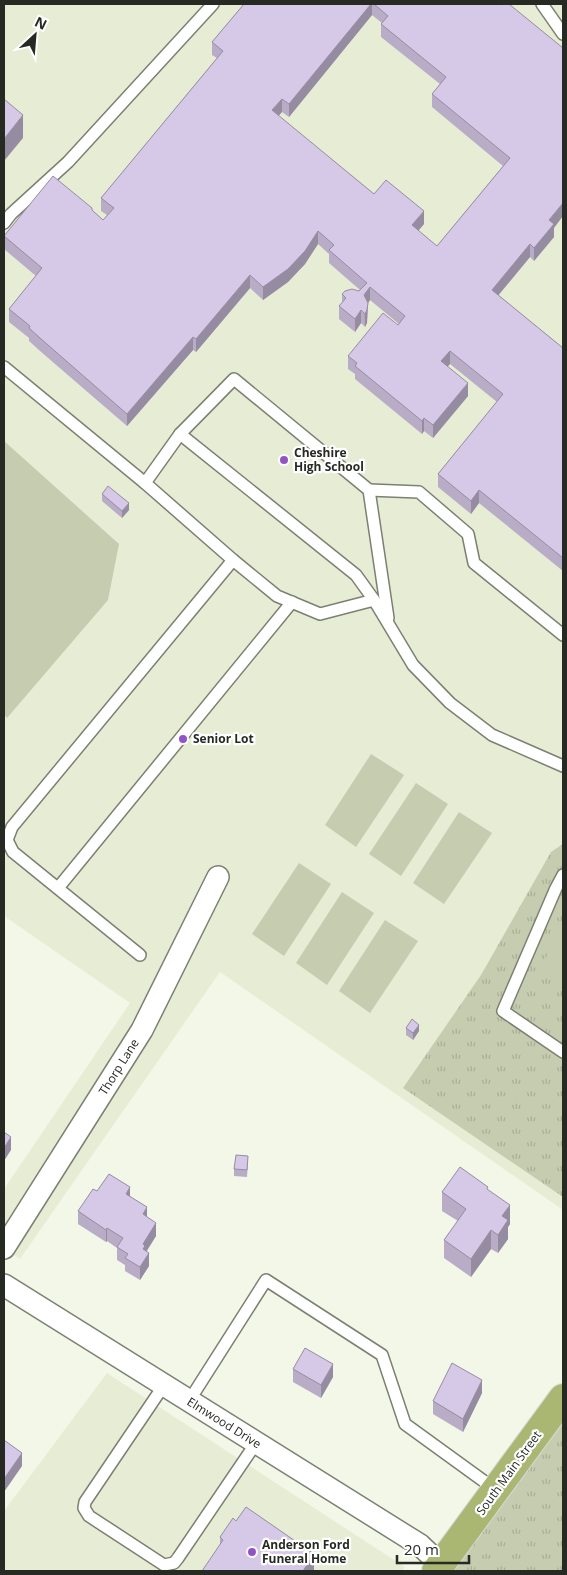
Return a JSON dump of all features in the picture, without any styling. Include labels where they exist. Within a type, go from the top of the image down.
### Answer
[{"type":"highway","name":"South Main Street","points":[[439,1568],[563,1398]]},
{"type":"street","name":"Thorp Lane","points":[[4,1248],[142,1030],[218,877]]},
{"type":"street","name":"Elmwood Drive","points":[[4,1285],[420,1545],[439,1568]]},
{"type":"lane","points":[[4,223],[11,214],[68,162],[213,4]]},
{"type":"lane","points":[[542,4],[563,34]]},
{"type":"lane","points":[[4,367],[146,483],[277,596],[320,614],[374,600]]},
{"type":"lane","points":[[146,483],[180,434],[234,379],[369,490],[419,492],[468,534],[474,563],[563,635]]},
{"type":"lane","points":[[180,434],[356,575],[374,600],[413,665],[450,703],[492,735],[563,766]]},
{"type":"lane","points":[[369,490],[389,625]]},
{"type":"lane","points":[[140,955],[13,852],[7,840],[12,827],[233,560]]},
{"type":"lane","points":[[58,888],[292,602]]},
{"type":"lane","points":[[563,875],[503,1011],[563,1052]]},
{"type":"lane","points":[[189,1401],[266,1280],[382,1355],[405,1424],[496,1490]]},
{"type":"lane","points":[[164,1384],[85,1502],[84,1508],[89,1516],[164,1565],[174,1563],[178,1558],[256,1442]]},
{"type":"shaded area","name":"Cheshire High School","points":[[4,4],[563,4],[563,1210],[220,972],[20,1259],[4,1248],[4,1189],[130,1003],[4,916]]},
{"type":"shaded area","points":[[107,1373],[405,1567],[402,1571],[4,1571],[4,1511]]},
{"type":"green space","points":[[4,441],[119,544],[108,600],[7,718],[4,714]]},
{"type":"green space","points":[[371,754],[404,775],[356,847],[325,825]]},
{"type":"green space","points":[[416,783],[448,804],[401,876],[369,854]]},
{"type":"green space","points":[[459,812],[492,833],[444,904],[413,883]]},
{"type":"green space","points":[[563,844],[563,1197],[403,1088],[481,975],[551,852]]},
{"type":"green space","points":[[299,863],[331,884],[284,956],[252,934]]},
{"type":"green space","points":[[342,892],[374,913],[327,985],[296,963]]},
{"type":"green space","points":[[385,920],[418,941],[370,1013],[339,991]]},
{"type":"green space","points":[[563,932],[563,978],[542,963]]},
{"type":"green space","points":[[563,1398],[563,1571],[436,1571]]},
{"type":"building","points":[[244,4],[371,4],[289,104],[282,99],[272,110],[374,194],[386,180],[424,211],[412,225],[437,246],[510,158],[432,94],[446,77],[381,24],[388,16],[374,4],[509,4],[563,48],[563,203],[549,220],[554,224],[534,248],[530,244],[492,290],[563,348],[563,558],[479,490],[471,501],[438,474],[503,394],[450,351],[441,361],[468,383],[433,425],[424,418],[422,421],[355,366],[357,363],[348,356],[383,313],[398,325],[405,316],[370,287],[364,295],[368,303],[365,314],[361,310],[355,319],[339,306],[346,298],[342,294],[345,291],[352,289],[359,291],[367,283],[329,250],[334,245],[318,231],[305,251],[288,269],[263,287],[250,275],[196,339],[193,337],[127,414],[9,309],[42,268],[4,236],[53,176],[92,208],[103,220],[114,208],[101,198],[223,51],[212,42]]},
{"type":"building","points":[[4,99],[23,115],[4,139]]},
{"type":"building","points":[[108,486],[129,503],[122,511],[102,494]]},
{"type":"building","points":[[412,1019],[419,1025],[413,1033],[406,1028]]},
{"type":"building","points":[[4,1132],[11,1137],[4,1148]]},
{"type":"building","points":[[236,1155],[248,1156],[247,1170],[234,1169]]},
{"type":"building","points":[[460,1167],[510,1205],[502,1216],[508,1220],[498,1235],[491,1230],[471,1259],[444,1240],[466,1209],[442,1192]]},
{"type":"building","points":[[109,1174],[130,1187],[126,1194],[147,1207],[143,1214],[156,1223],[143,1244],[145,1246],[143,1249],[149,1253],[140,1267],[125,1258],[128,1254],[117,1247],[123,1238],[107,1228],[106,1230],[78,1211],[93,1189],[97,1191]]},
{"type":"building","points":[[305,1348],[333,1364],[321,1385],[293,1369]]},
{"type":"building","points":[[452,1363],[482,1380],[463,1419],[433,1401]]},
{"type":"building","points":[[4,1440],[22,1453],[4,1479]]},
{"type":"building","points":[[246,1507],[314,1554],[303,1571],[202,1571],[223,1540],[220,1537],[233,1518],[236,1521]]},
{"type":"place","name":"Cheshire High School","points":[[284,460]]},
{"type":"place","name":"Senior Lot","points":[[183,739]]},
{"type":"place","name":"Anderson Ford Funeral Home","points":[[252,1552]]}]
